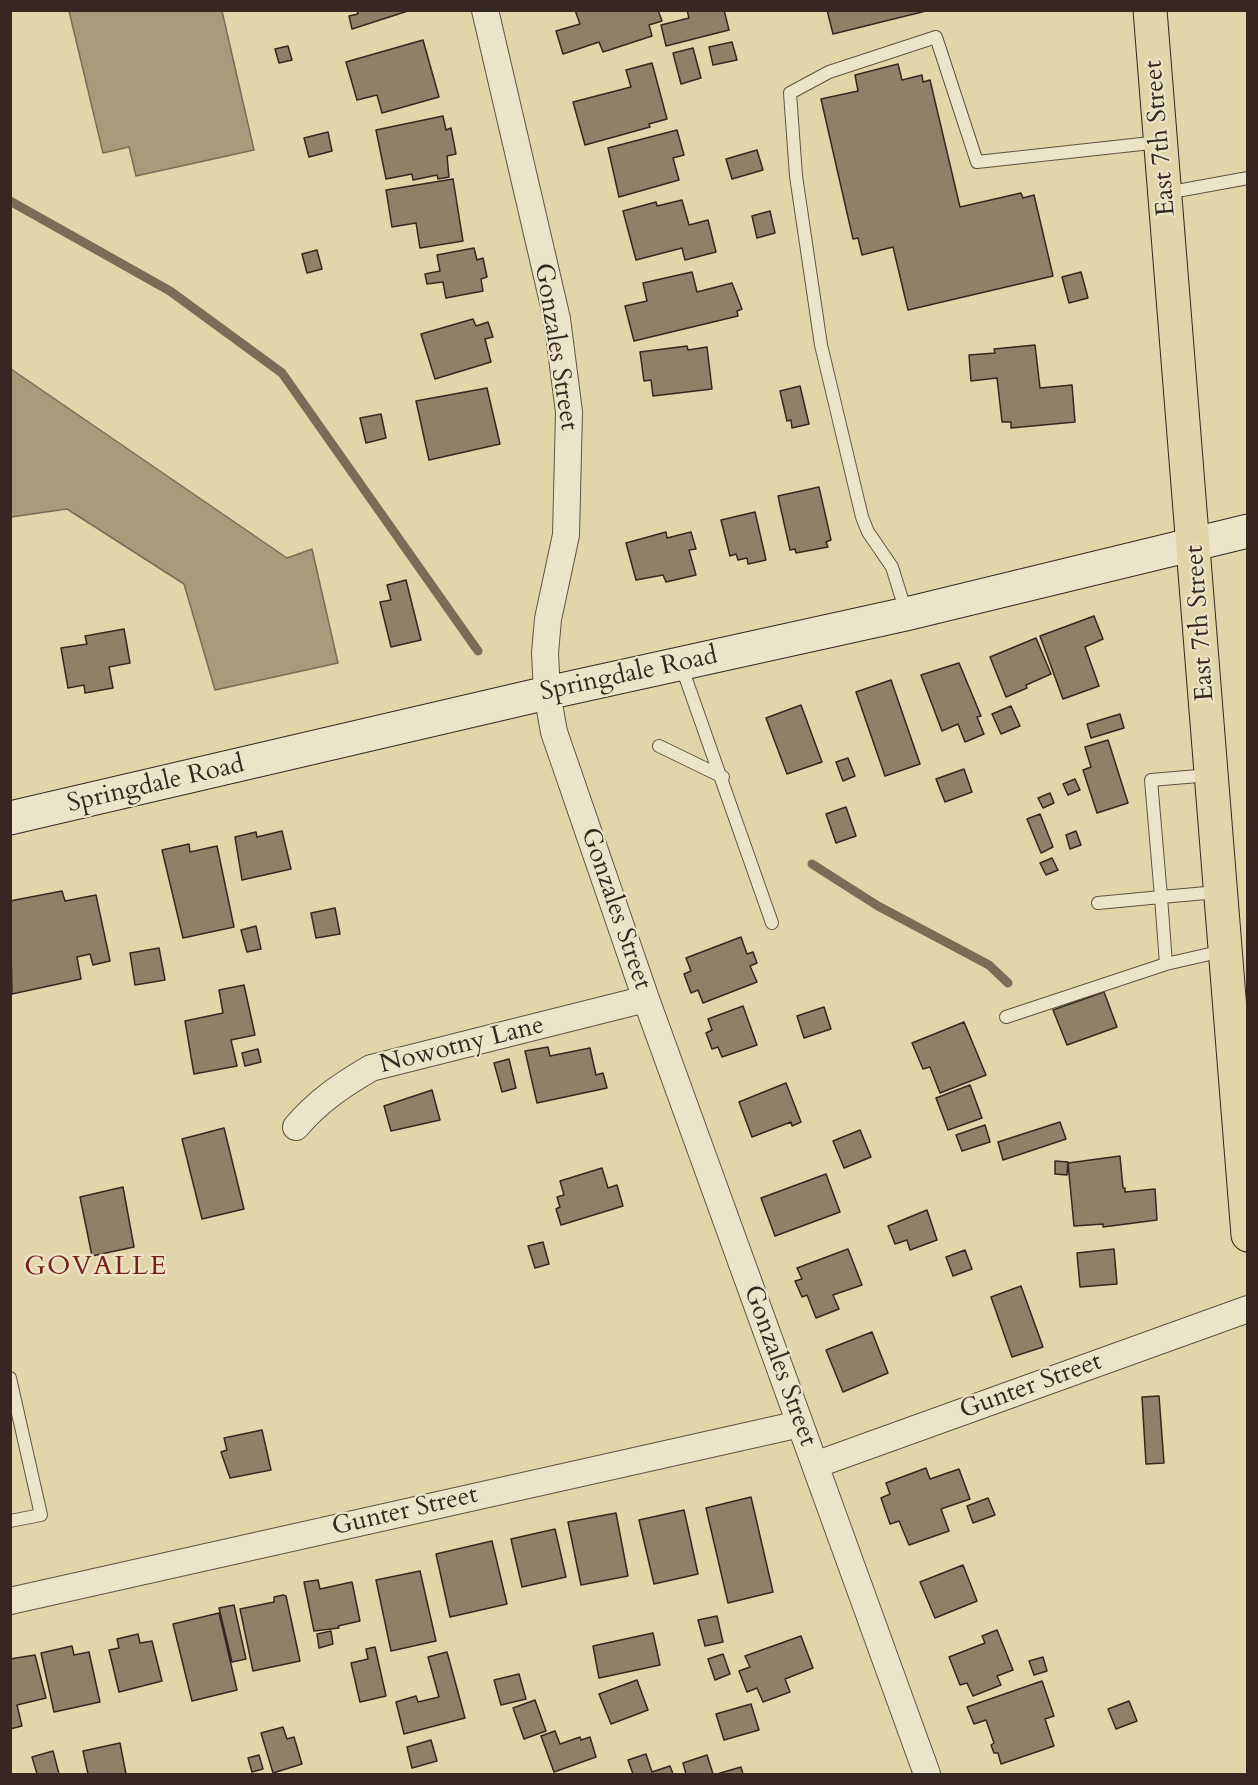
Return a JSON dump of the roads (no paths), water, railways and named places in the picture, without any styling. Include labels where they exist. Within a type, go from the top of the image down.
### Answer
[{"type":"main road","name":"East 7th Street","points":[[1150,10],[1195,543],[1221,892],[1242,1110],[1247,1217]]},
{"type":"main road","name":"Springdale Road","points":[[10,818],[547,693],[906,614],[1248,531]]},
{"type":"street","name":"Gonzales Street","points":[[485,10],[556,319],[569,412],[566,535],[548,620],[545,653],[547,693],[554,732],[646,999],[927,1774]]},
{"type":"street","name":"Nowotny Lane","points":[[296,1127],[313,1107],[338,1088],[371,1068],[646,999]]},
{"type":"street","name":"Gunter Street","points":[[815,1465],[1248,1309]]},
{"type":"street","name":"Gunter Street","points":[[10,1601],[800,1424]]},
{"type":"lane","points":[[906,614],[892,567],[868,532],[862,517],[821,345],[796,176],[790,93],[829,72],[936,38],[977,162],[1161,142]]},
{"type":"lane","points":[[1165,193],[1248,178]]},
{"type":"lane","points":[[680,664],[723,777],[772,923]]},
{"type":"lane","points":[[659,746],[723,777]]},
{"type":"lane","points":[[1166,964],[1151,780],[1212,775]]},
{"type":"lane","points":[[1098,903],[1221,892]]},
{"type":"lane","points":[[1006,1017],[1166,964],[1226,950]]},
{"type":"lane","points":[[10,1378],[41,1515],[10,1521]]},
{"type":"waterway","points":[[10,201],[170,291],[282,373],[478,651]]},
{"type":"waterway","points":[[812,864],[878,906],[989,965],[1008,983]]},
{"type":"district","name":"GOVALLE","points":[[96,1268]]}]
